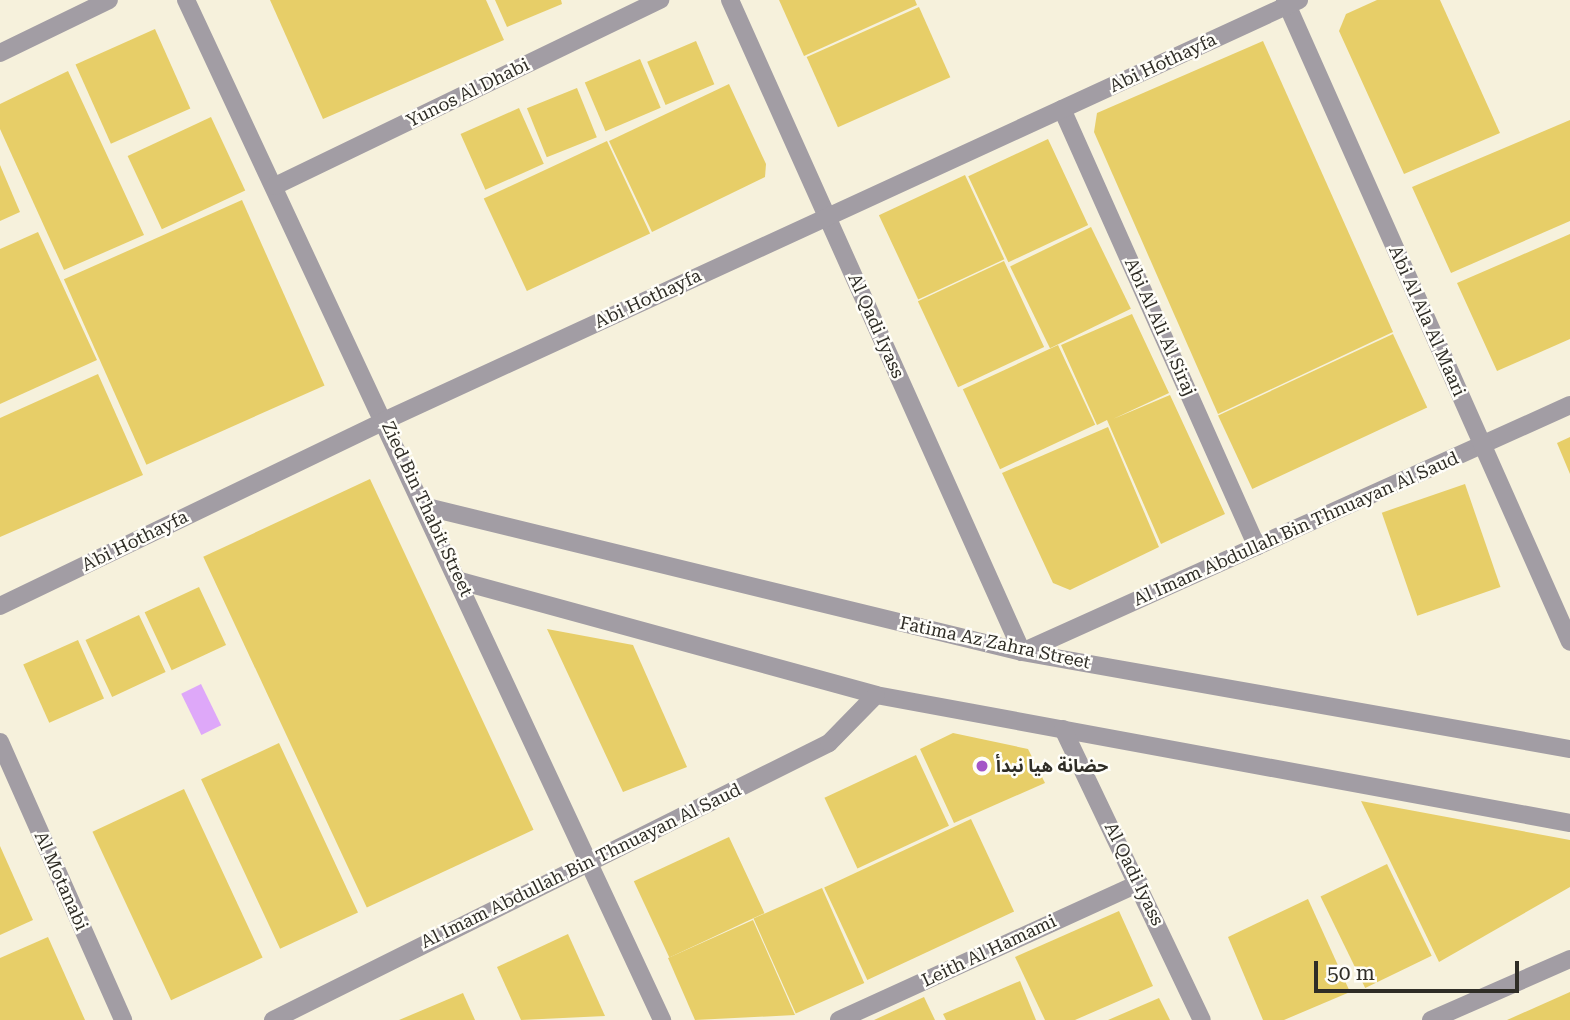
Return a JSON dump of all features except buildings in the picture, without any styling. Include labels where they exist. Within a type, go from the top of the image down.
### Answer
[{"type":"street","points":[[0,53],[109,0]]},
{"type":"street","name":"Zied Bin Thabit Street","points":[[186,0],[427,507],[662,1020]]},
{"type":"street","name":"Yunos Al Dhabi","points":[[275,186],[660,0]]},
{"type":"street","name":"Al Qadi Iyass","points":[[730,0],[1022,652]]},
{"type":"street","name":"Abi Hothayfa","points":[[0,606],[386,420],[1291,2]]},
{"type":"street","name":"Abi Al Ala Al Maari","points":[[1291,2],[1482,446],[1570,642]]},
{"type":"street","name":"Abi Al Ali Al Siraj","points":[[1062,109],[1257,546]]},
{"type":"street","name":"Al Imam Abdullah Bin Thnuayan Al Saud","points":[[1022,652],[1570,405]]},
{"type":"street","name":"Fatima Az Zahra Street","points":[[427,507],[1022,652],[1570,749]]},
{"type":"street","points":[[460,581],[876,695],[1570,823]]},
{"type":"street","name":"Al Imam Abdullah Bin Thnuayan Al Saud","points":[[273,1020],[829,743],[876,695]]},
{"type":"street","name":"Al Qadi Iyass","points":[[1063,729],[1139,883],[1202,1020]]},
{"type":"street","name":"Al Motanabi","points":[[0,742],[123,1020]]},
{"type":"street","name":"Leith Al Hamami","points":[[839,1020],[1139,883]]},
{"type":"street","points":[[1431,1020],[1570,959]]},
{"type":"shaded area","points":[[201,684],[221,725],[201,735],[181,694]]},
{"type":"place","name":"حضانة هيا نبدأ","points":[[982,766]]}]
